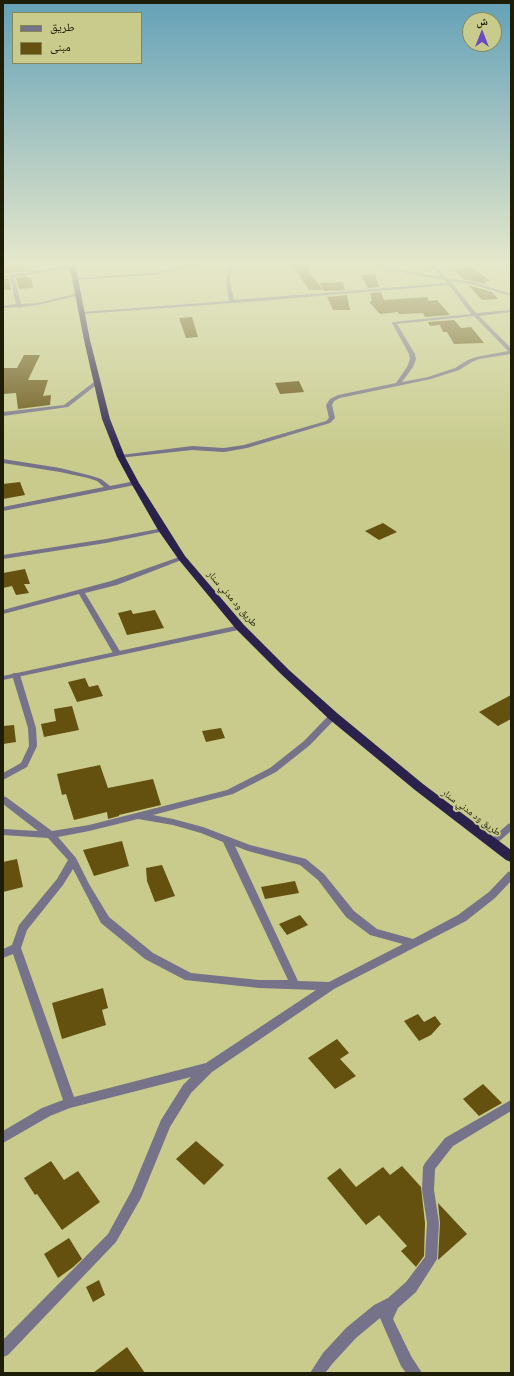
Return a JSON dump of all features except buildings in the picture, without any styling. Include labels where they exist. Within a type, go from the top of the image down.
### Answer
[{"type":"highway","name":"طريق ود مدني سنار","points":[[85,327],[96,384],[106,419],[121,457],[163,530],[182,558],[240,627],[333,716],[419,787],[511,857]]},
{"type":"street","points":[[396,327],[412,354],[413,359],[410,367],[398,384]]},
{"type":"street","points":[[487,327],[511,351]]},
{"type":"street","points":[[121,457],[192,448],[224,450],[245,447],[328,422],[332,418],[329,405],[332,400],[338,397],[429,378],[457,369],[478,358],[511,351]]},
{"type":"street","points":[[3,414],[66,406],[96,384]]},
{"type":"street","points":[[3,461],[60,470],[90,477],[99,480],[108,488]]},
{"type":"street","points":[[3,509],[135,483]]},
{"type":"street","points":[[3,557],[106,541],[163,530]]},
{"type":"street","points":[[3,612],[114,583],[182,558]]},
{"type":"street","points":[[81,592],[117,653]]},
{"type":"street","points":[[3,678],[240,627]]},
{"type":"street","points":[[3,778],[24,765],[33,746],[32,728],[16,675]]},
{"type":"street","points":[[3,832],[50,835],[89,828],[230,792],[273,770],[307,743],[333,716]]},
{"type":"street","points":[[3,799],[50,835],[73,860],[105,920],[149,956],[189,977],[259,984],[330,986]]},
{"type":"street","points":[[137,816],[173,822],[203,830],[248,848],[303,862],[321,877],[350,914],[374,932],[414,943]]},
{"type":"street","points":[[492,843],[511,826]]},
{"type":"street","points":[[227,840],[296,985]]},
{"type":"street","points":[[70,1103],[16,948],[23,928],[60,882],[73,860]]},
{"type":"street","points":[[3,1350],[112,1238],[137,1194],[165,1124],[187,1089],[208,1068],[330,986],[462,918],[492,895],[511,874]]},
{"type":"street","points":[[3,954],[16,948]]},
{"type":"street","points":[[3,1137],[46,1112],[70,1103],[208,1068]]},
{"type":"street","points":[[317,1373],[328,1358],[352,1333],[378,1310],[393,1303],[411,1287],[432,1259],[433,1223],[428,1190],[429,1167],[449,1142],[511,1105]]},
{"type":"street","points":[[393,1303],[386,1319],[406,1361],[415,1373]]}]
